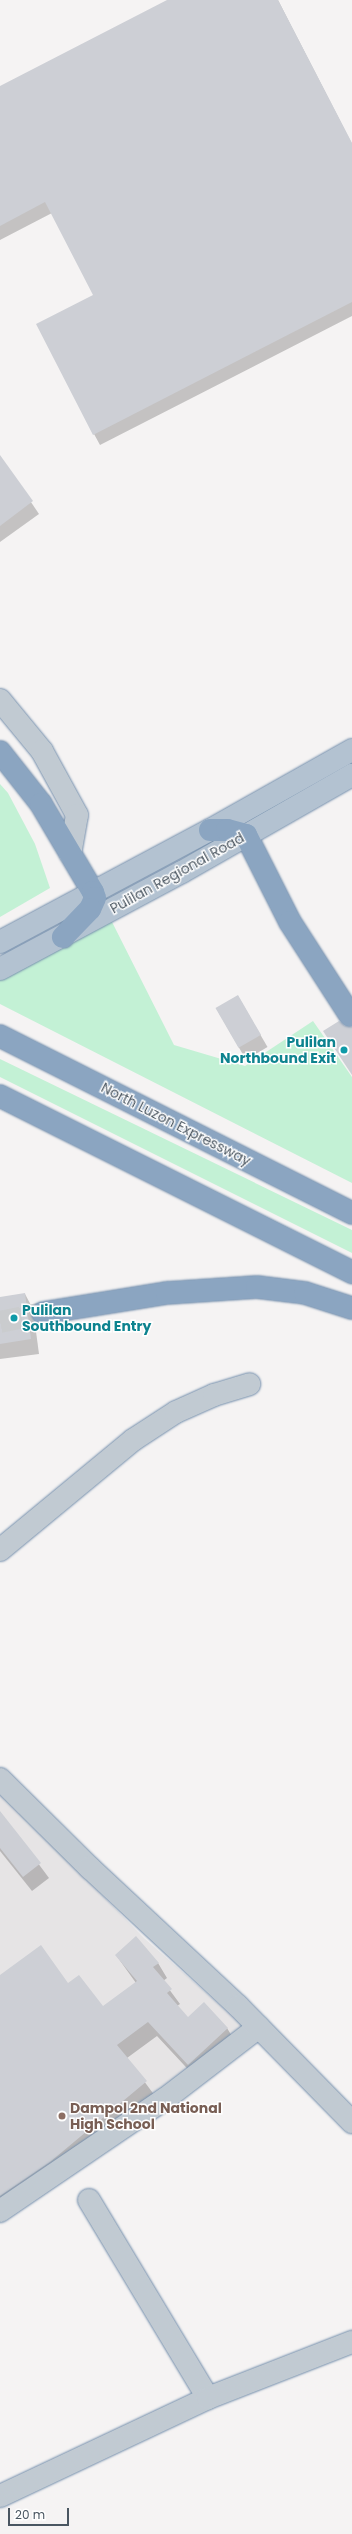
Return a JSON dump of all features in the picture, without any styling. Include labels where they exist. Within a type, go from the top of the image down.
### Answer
[{"type":"highway","points":[[0,752],[41,804],[93,892],[95,898],[90,909],[63,937]]},
{"type":"highway","points":[[210,830],[227,830],[246,835],[290,922],[350,1015]]},
{"type":"highway","name":"North Luzon Expressway","points":[[0,1036],[352,1213]]},
{"type":"highway","points":[[0,1096],[352,1272]]},
{"type":"highway","points":[[43,1314],[167,1293],[257,1287],[305,1292],[352,1308]]},
{"type":"main road","name":"Pulilan Regional Road","points":[[0,942],[210,830],[352,750]]},
{"type":"main road","name":"Pulilan Regional Road","points":[[0,969],[63,937],[352,775]]},
{"type":"street","points":[[0,700],[42,750],[77,815],[70,853]]},
{"type":"street","points":[[0,1550],[133,1440],[176,1412],[214,1394],[249,1384]]},
{"type":"street","points":[[0,1779],[259,2027],[352,2122]]},
{"type":"street","points":[[0,2211],[165,2099],[259,2027]]},
{"type":"street","points":[[90,2200],[208,2398]]},
{"type":"street","points":[[0,2496],[208,2398],[352,2342]]},
{"type":"shaded area","name":"Dampol 2nd National High School","points":[[0,1791],[144,1938],[247,2029],[0,2204]]},
{"type":"green space","points":[[0,784],[8,793],[35,844],[50,888],[0,917]]},
{"type":"green space","points":[[109,916],[174,1045],[245,1066],[313,1021],[352,1077],[352,1183],[0,1004],[0,975]]},
{"type":"green space","points":[[0,1059],[352,1230],[352,1253],[0,1077]]},
{"type":"building","points":[[167,0],[278,0],[352,143],[352,302],[93,435],[36,324],[93,295],[45,202],[0,226],[0,86]]},
{"type":"building","points":[[0,455],[33,501],[0,526]]},
{"type":"building","points":[[238,995],[261,1035],[238,1048],[215,1008]]},
{"type":"building","name":"Pulilan Northbound Exit","points":[[339,1021],[345,1026],[352,1027],[352,1075],[323,1031]]},
{"type":"building","name":"Pulilan Southbound Entry","points":[[25,1293],[31,1339],[0,1344],[0,1297]]},
{"type":"building","points":[[0,1811],[41,1863],[23,1877],[0,1848]]},
{"type":"building","name":"Dampol 2nd National High School","points":[[136,1936],[159,1963],[153,1967],[172,1989],[167,1993],[188,2017],[204,2002],[228,2028],[188,2065],[148,2022],[117,2045],[147,2081],[50,2162],[0,2196],[0,1975],[41,1945],[68,1983],[79,1975],[103,2006],[137,1981],[115,1955]]},
{"type":"tunnel","points":[[0,1322],[43,1313]]},
{"type":"place","name":"Pulilan Northbound Exit","points":[[344,1050]]},
{"type":"place","name":"Pulilan Southbound Entry","points":[[14,1318]]},
{"type":"place","name":"Dampol 2nd National High School","points":[[62,2116]]}]
